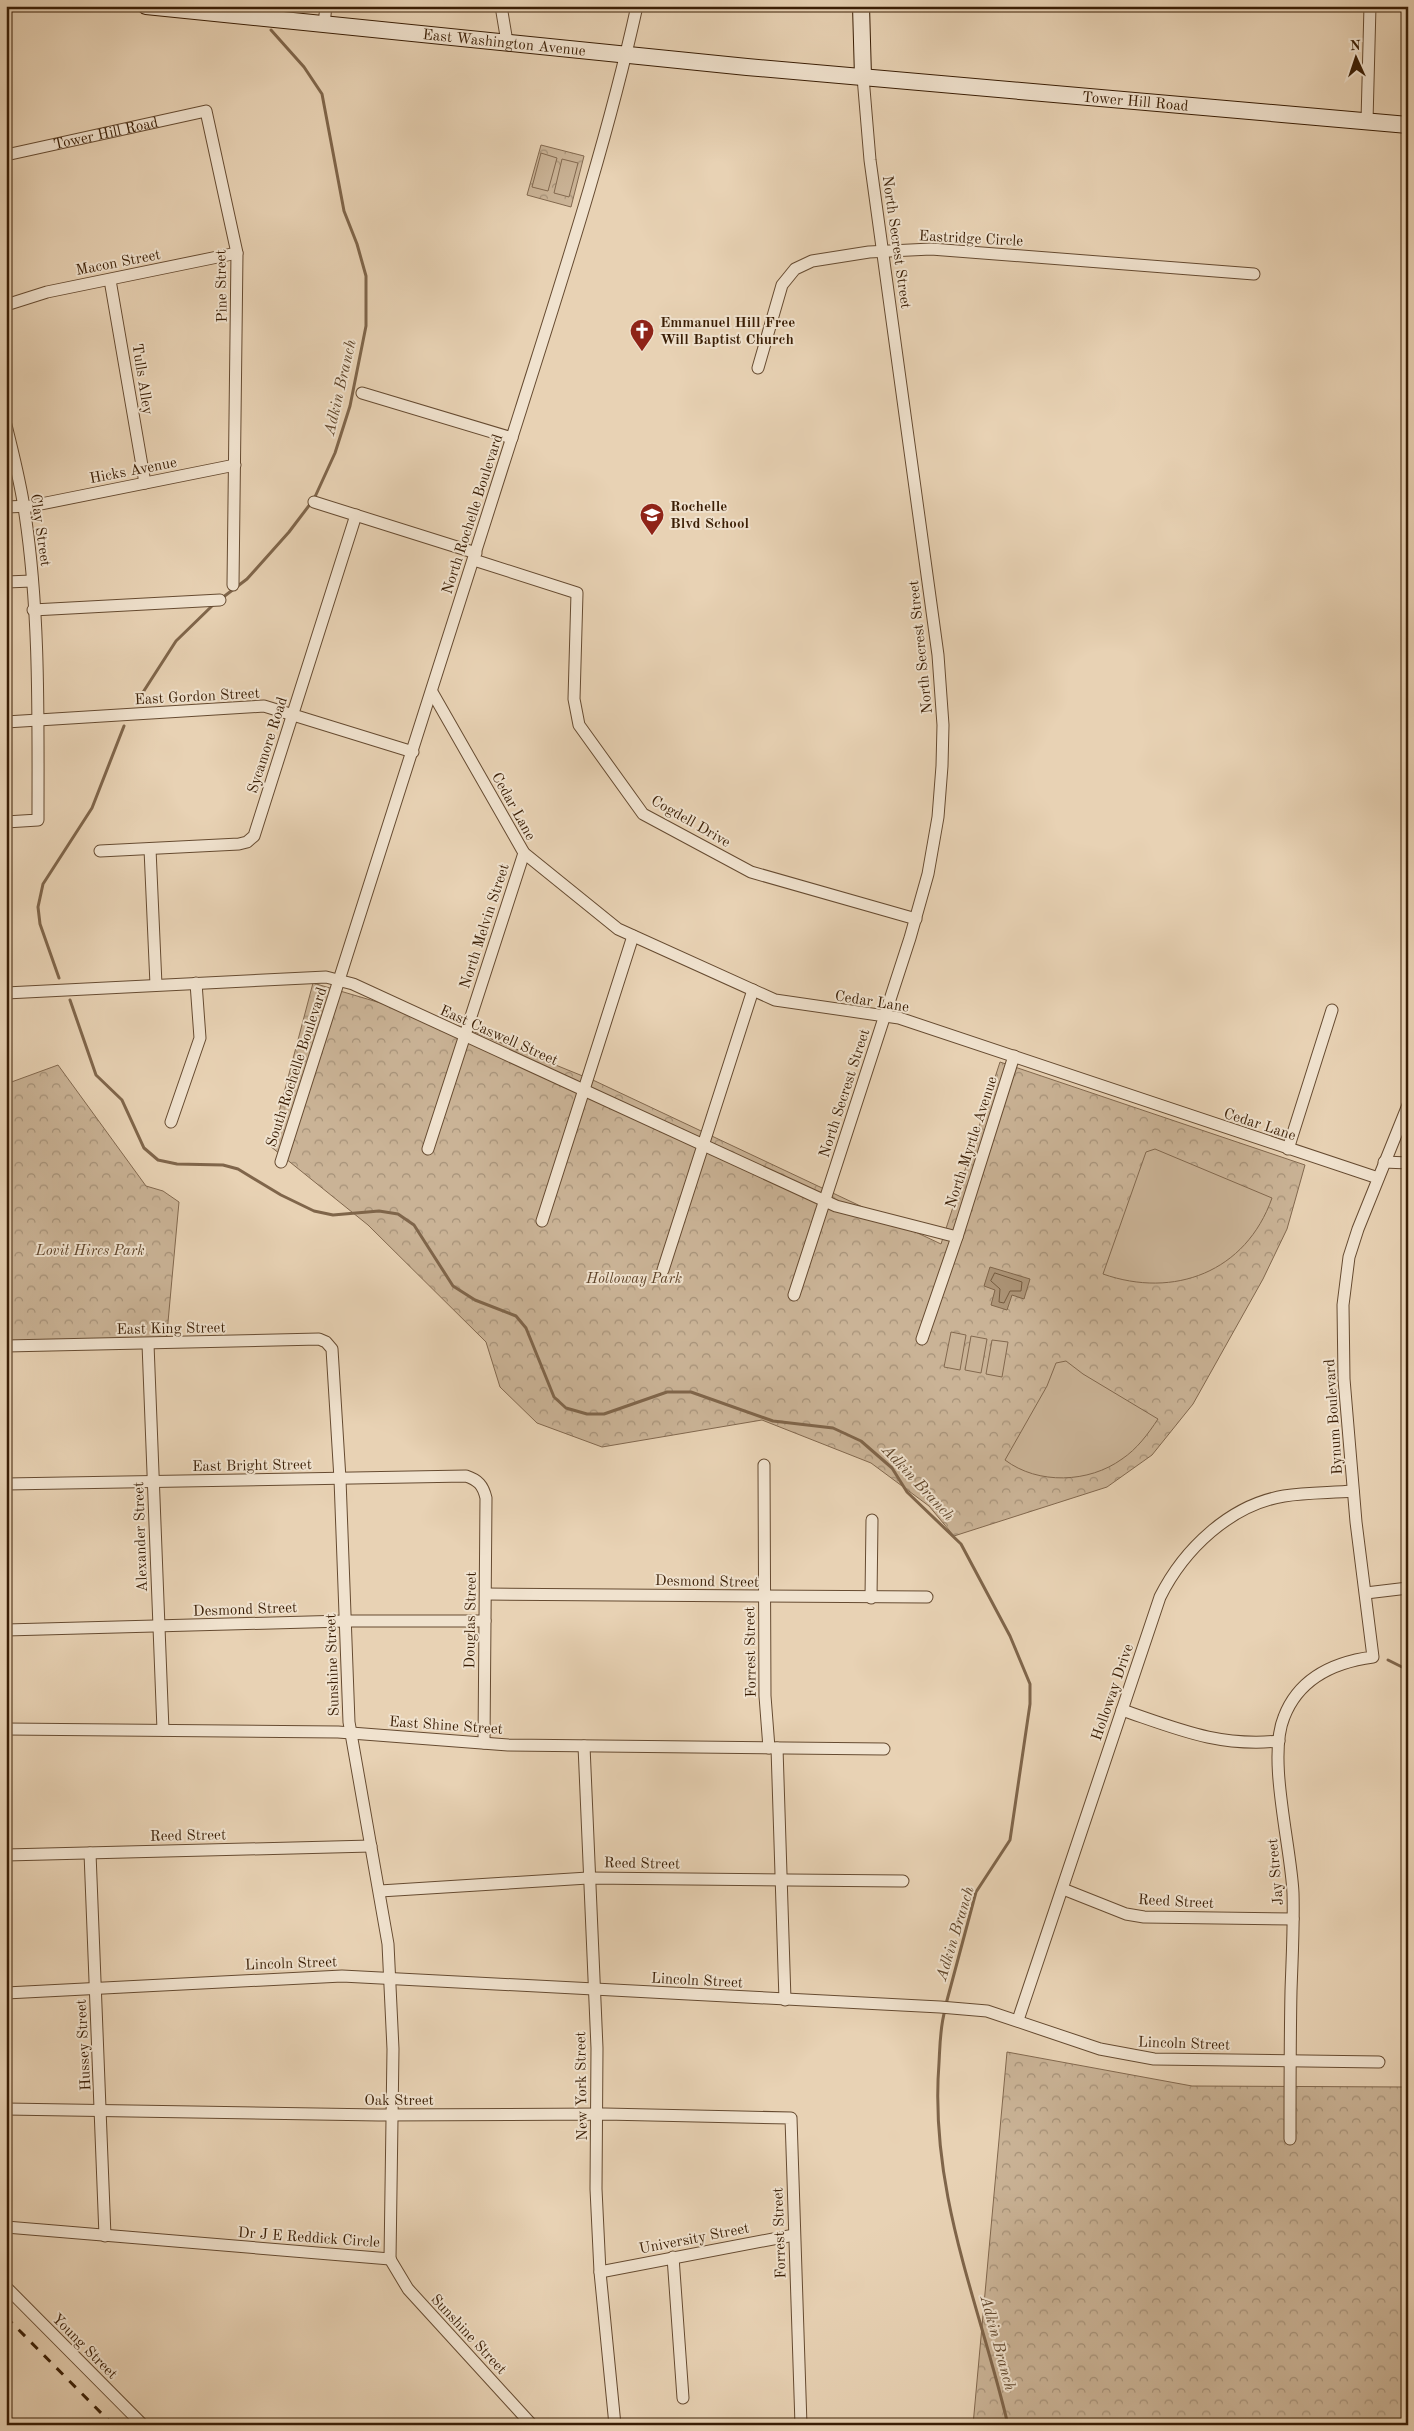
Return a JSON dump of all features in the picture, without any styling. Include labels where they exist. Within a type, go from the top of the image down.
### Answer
[{"type":"street","name":"East Washington Avenue","points":[[146,6],[626,55],[863,76]]},
{"type":"street","points":[[324,24],[326,6]]},
{"type":"street","points":[[501,6],[507,42]]},
{"type":"street","name":"North Rochelle Boulevard","points":[[339,981],[512,438],[626,55],[637,6]]},
{"type":"street","points":[[860,6],[863,76]]},
{"type":"street","points":[[1367,121],[1370,6]]},
{"type":"street","name":"Tower Hill Road","points":[[863,76],[1408,124]]},
{"type":"street","name":"North Secrest Street","points":[[794,1295],[916,919],[928,874],[938,817],[942,766],[943,716],[941,674],[870,160],[863,76]]},
{"type":"street","name":"Tower Hill Road","points":[[6,155],[206,111]]},
{"type":"street","name":"Pine Street","points":[[206,111],[238,254],[235,465]]},
{"type":"street","name":"Eastridge Circle","points":[[758,368],[782,285],[795,269],[812,261],[869,252],[932,248],[1254,274]]},
{"type":"street","name":"Macon Street","points":[[6,304],[34,295],[238,254]]},
{"type":"street","name":"Tulls Alley","points":[[110,280],[145,483]]},
{"type":"street","points":[[362,393],[512,438]]},
{"type":"street","name":"Clay Street","points":[[6,425],[24,506],[32,581],[38,720],[38,820],[6,822]]},
{"type":"street","points":[[233,584],[235,465]]},
{"type":"street","name":"Hicks Avenue","points":[[6,507],[24,506],[235,465]]},
{"type":"street","points":[[314,502],[475,557]]},
{"type":"street","name":"Sycamore Road","points":[[100,850],[150,849],[247,842],[254,836],[356,515]]},
{"type":"street","name":"Cogdell Drive","points":[[475,557],[577,593],[574,699],[578,725],[643,814],[751,872],[916,919]]},
{"type":"street","points":[[6,582],[32,581]]},
{"type":"street","points":[[33,610],[220,600]]},
{"type":"street","name":"Cedar Lane","points":[[432,692],[524,853],[618,929],[775,1000],[899,1018],[1378,1178]]},
{"type":"street","name":"East Gordon Street","points":[[6,722],[264,706],[412,752]]},
{"type":"street","points":[[150,849],[156,985]]},
{"type":"street","name":"North Melvin Street","points":[[428,1148],[524,853]]},
{"type":"street","points":[[542,1221],[633,936]]},
{"type":"street","name":"East Caswell Street","points":[[6,993],[326,977],[352,984],[825,1201],[957,1237]]},
{"type":"street","name":"South Rochelle Boulevard","points":[[281,1162],[339,981]]},
{"type":"street","points":[[171,1122],[200,1038],[196,983]]},
{"type":"street","points":[[663,1270],[753,990]]},
{"type":"street","points":[[1288,1149],[1332,1010]]},
{"type":"street","name":"North Myrtle Avenue","points":[[922,1339],[957,1237],[1014,1056]]},
{"type":"street","points":[[1378,1178],[1408,1105]]},
{"type":"street","points":[[1384,1162],[1408,1163]]},
{"type":"street","name":"Bynum Boulevard","points":[[1373,1657],[1353,1491],[1342,1328],[1344,1286],[1349,1257],[1378,1178]]},
{"type":"street","name":"East King Street","points":[[6,1346],[318,1339],[326,1342],[332,1349]]},
{"type":"street","name":"Alexander Street","points":[[148,1344],[163,1730]]},
{"type":"street","name":"Sunshine Street","points":[[332,1349],[340,1479],[351,1733],[380,1890],[388,1944],[390,1977]]},
{"type":"street","name":"Forrest Street","points":[[764,1465],[765,1696],[773,1748],[785,2000]]},
{"type":"street","name":"East Bright Street","points":[[6,1484],[466,1476],[477,1480],[484,1489],[486,1498]]},
{"type":"street","name":"Holloway Drive","points":[[1018,2020],[1160,1597],[1185,1557],[1202,1540],[1240,1512],[1273,1499],[1284,1496],[1353,1491]]},
{"type":"street","name":"Douglas Street","points":[[484,1743],[486,1498]]},
{"type":"street","points":[[871,1598],[872,1520]]},
{"type":"street","points":[[1366,1593],[1408,1588]]},
{"type":"street","name":"Desmond Street","points":[[486,1594],[927,1597]]},
{"type":"street","name":"Desmond Street","points":[[6,1630],[345,1621],[486,1621]]},
{"type":"street","name":"Jay Street","points":[[1290,2139],[1293,1919],[1292,1879],[1283,1810],[1279,1741],[1281,1723],[1288,1707],[1311,1680],[1334,1666],[1351,1660],[1373,1657]]},
{"type":"street","points":[[1122,1710],[1218,1741],[1243,1744],[1279,1741]]},
{"type":"street","name":"East Shine Street","points":[[6,1729],[351,1733],[484,1743],[884,1749]]},
{"type":"street","name":"New York Street","points":[[584,1746],[588,1878],[597,2048],[596,2189],[600,2272],[615,2425]]},
{"type":"street","name":"Reed Street","points":[[6,1855],[371,1846]]},
{"type":"street","name":"Hussey Street","points":[[90,1853],[105,2236]]},
{"type":"street","name":"Reed Street","points":[[380,1890],[588,1878],[903,1881]]},
{"type":"street","name":"Reed Street","points":[[1063,1889],[1126,1914],[1144,1917],[1293,1919]]},
{"type":"street","name":"Lincoln Street","points":[[6,1993],[287,1978],[390,1977],[785,2000],[946,2007],[987,2011],[1100,2049],[1127,2056],[1154,2059],[1379,2062]]},
{"type":"street","name":"Dr J E Reddick Circle","points":[[6,2227],[390,2259],[392,2049],[390,1977]]},
{"type":"street","name":"Oak Street","points":[[6,2109],[391,2115],[598,2115],[791,2118]]},
{"type":"street","name":"Forrest Street","points":[[791,2118],[801,2425]]},
{"type":"street","name":"University Street","points":[[600,2272],[794,2235]]},
{"type":"street","points":[[673,2257],[683,2398]]},
{"type":"street","name":"Sunshine Street","points":[[390,2259],[408,2289],[532,2425]]},
{"type":"street","name":"Young Street","points":[[6,2287],[143,2425]]},
{"type":"green space","points":[[541,145],[584,156],[571,207],[527,195]]},
{"type":"green space","points":[[541,153],[557,158],[548,191],[532,187]]},
{"type":"green space","points":[[562,159],[578,163],[569,197],[554,193]]},
{"type":"green space","name":"Holloway Park","points":[[313,983],[462,1027],[595,1081],[941,1244],[1000,1062],[1305,1165],[1287,1229],[1263,1279],[1193,1404],[1152,1455],[1107,1487],[954,1536],[929,1506],[871,1463],[762,1420],[602,1447],[537,1423],[500,1387],[486,1342],[368,1225],[270,1146]]},
{"type":"green space","name":"Lovit Hires Park","points":[[58,1065],[146,1186],[163,1191],[179,1202],[166,1344],[6,1342],[6,1084]]},
{"type":"green space","points":[[1155,1149],[1272,1198],[1260,1224],[1245,1245],[1226,1261],[1204,1273],[1181,1280],[1156,1283],[1130,1281],[1103,1274],[1146,1152]]},
{"type":"green space","points":[[951,1332],[966,1335],[960,1370],[944,1367]]},
{"type":"green space","points":[[971,1336],[987,1339],[981,1373],[965,1370]]},
{"type":"green space","points":[[992,1340],[1008,1342],[1002,1377],[986,1374]]},
{"type":"green space","points":[[1066,1361],[1083,1374],[1158,1419],[1133,1451],[1109,1467],[1094,1473],[1064,1478],[1033,1474],[1005,1460],[1047,1386],[1056,1363]]},
{"type":"green space","points":[[1007,2052],[1192,2086],[1408,2087],[1408,2425],[973,2425]]},
{"type":"water","points":[[990,1267],[1030,1279],[1024,1299],[1012,1295],[1007,1310],[991,1305],[995,1290],[984,1286]]},
{"type":"waterway","name":"Adkin Branch","points":[[222,598],[247,579],[289,532],[314,499],[335,453],[350,406],[366,326],[366,276],[357,244],[344,211],[322,94],[304,67],[271,30]]},
{"type":"waterway","name":"Adkin Branch","points":[[138,700],[176,641],[213,605]]},
{"type":"waterway","name":"Adkin Branch","points":[[59,978],[40,924],[38,907],[43,884],[92,808],[124,726]]},
{"type":"waterway","name":"Adkin Branch","points":[[70,1000],[96,1075],[122,1100],[144,1148],[158,1160],[177,1164],[223,1165],[238,1169],[281,1195],[314,1211],[333,1215],[379,1211],[398,1214],[414,1225],[453,1286],[475,1300],[516,1316],[526,1328],[554,1397],[566,1408],[587,1414],[604,1414],[667,1392],[691,1392],[773,1421],[833,1428],[861,1441],[892,1468],[907,1492],[961,1544],[1010,1636],[1030,1684],[1030,1704],[1010,1840],[976,1892],[946,2004]]},
{"type":"waterway","points":[[1388,1660],[1408,1670]]},
{"type":"waterway","name":"Adkin Branch","points":[[945,2010],[941,2029],[939,2063],[938,2111],[941,2157],[959,2246],[1008,2425]]},
{"type":"railway","points":[[6,2317],[113,2425]]},
{"type":"place","name":"Emmanuel Hill Free Will Baptist Church","points":[[642,352]]},
{"type":"place","name":"Rochelle Blvd School","points":[[652,536]]}]
